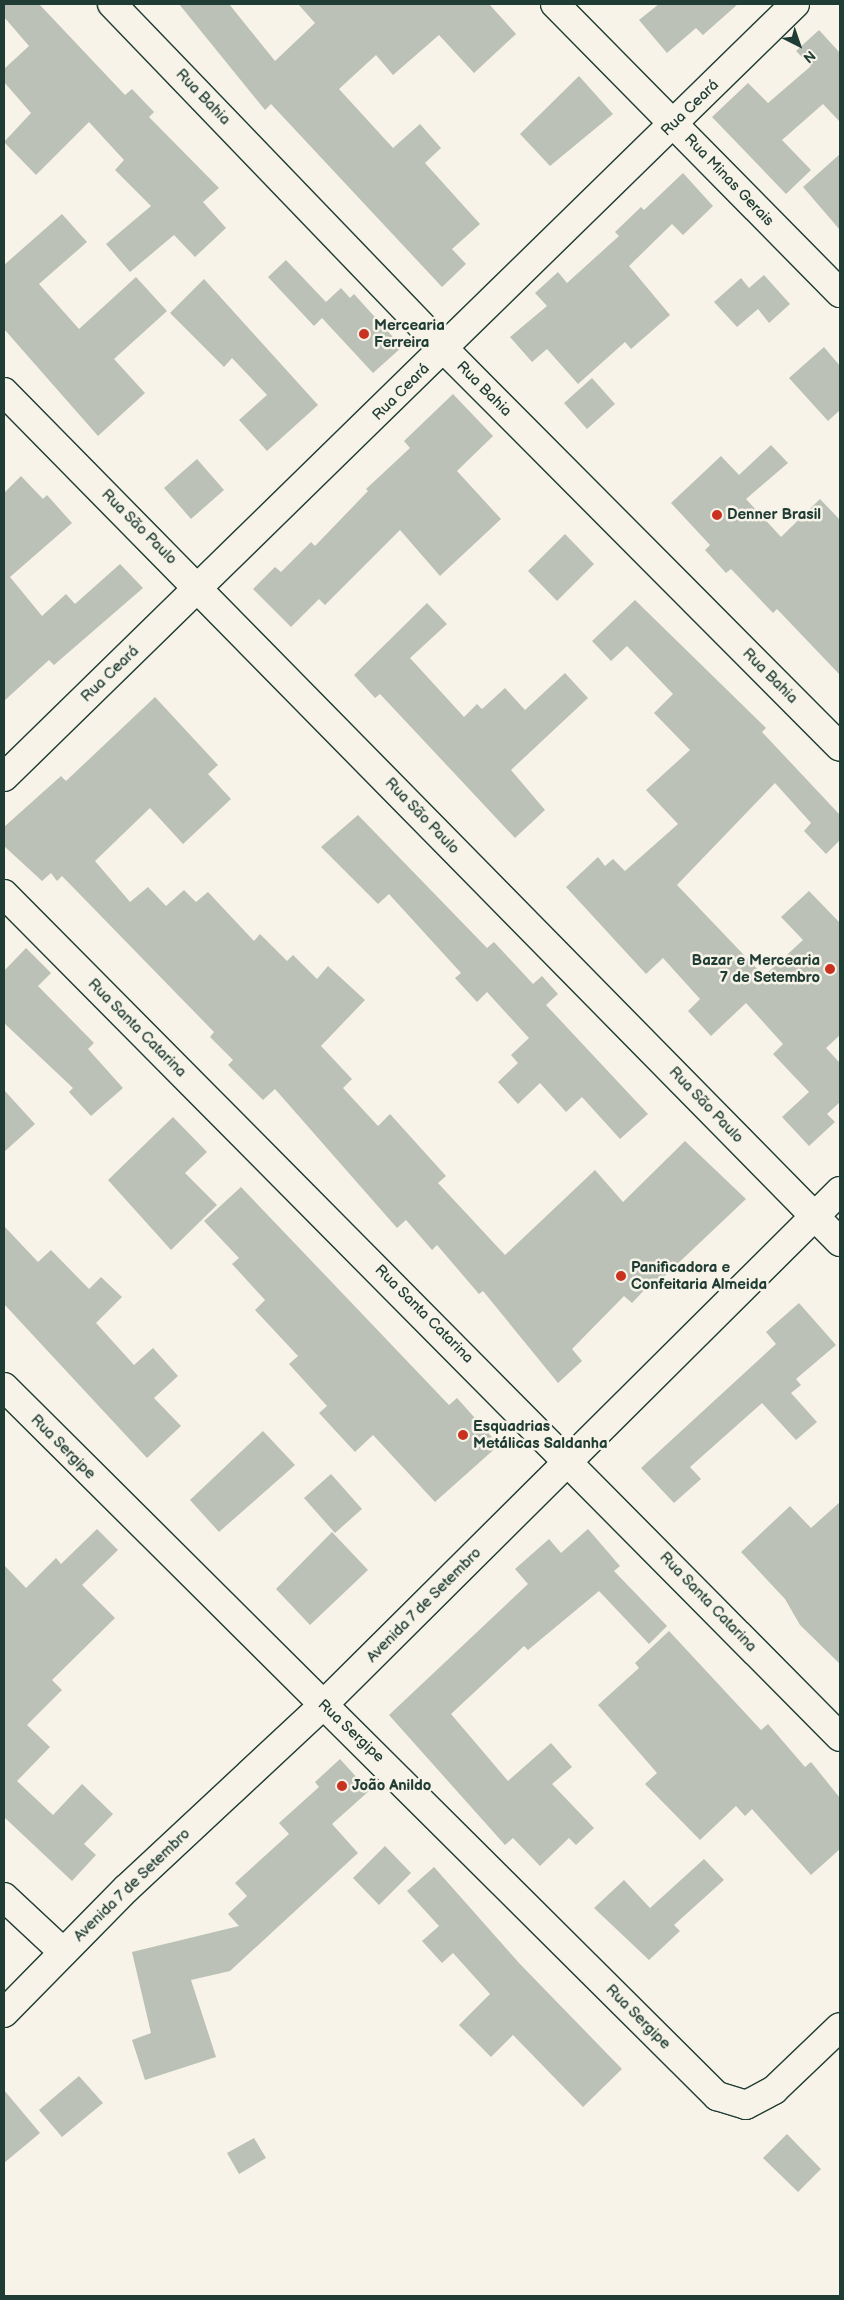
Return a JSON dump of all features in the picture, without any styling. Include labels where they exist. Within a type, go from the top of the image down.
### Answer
[{"type":"street","name":"Rua Bahia","points":[[112,4],[444,349],[840,747]]},
{"type":"street","name":"Rua Minas Gerais","points":[[555,4],[840,293]]},
{"type":"street","name":"Rua Ceará","points":[[4,777],[200,589],[795,4]]},
{"type":"street","name":"Rua São Paulo","points":[[4,392],[200,589],[840,1242]]},
{"type":"street","name":"Rua Santa Catarina","points":[[4,894],[570,1460],[840,1737]]},
{"type":"street","name":"Avenida 7 de Setembro","points":[[4,2013],[63,1952],[323,1706],[840,1191]]},
{"type":"street","name":"Rua Sergipe","points":[[4,1387],[717,2096],[746,2105],[774,2090],[840,2027]]},
{"type":"street","points":[[4,1897],[63,1952]]},
{"type":"building","points":[[4,4],[39,4],[125,95],[132,89],[154,112],[149,117],[219,188],[203,202],[226,228],[195,257],[174,235],[130,272],[106,244],[151,206],[115,170],[124,160],[89,122],[36,175],[4,142],[31,113],[4,82],[4,69],[29,46],[4,17]]},
{"type":"building","points":[[179,4],[229,4],[275,61],[315,23],[298,4],[489,4],[516,34],[474,73],[439,35],[393,75],[376,55],[339,89],[393,148],[420,124],[441,148],[425,163],[480,224],[452,249],[466,264],[442,287],[271,104],[265,110]]},
{"type":"building","points":[[659,4],[738,4],[703,35],[696,28],[667,53],[639,20]]},
{"type":"building","points":[[819,30],[840,53],[840,122],[823,104],[782,140],[811,170],[786,194],[712,117],[748,83],[768,103],[811,66],[796,51]]},
{"type":"building","points":[[579,76],[613,114],[550,166],[520,134]]},
{"type":"building","points":[[840,154],[840,230],[803,187]]},
{"type":"building","points":[[683,173],[713,206],[683,235],[672,224],[629,266],[670,315],[631,349],[625,342],[578,384],[547,349],[532,362],[510,337],[547,306],[535,293],[558,272],[567,283],[619,236],[615,232],[641,207],[644,210]]},
{"type":"building","points":[[62,214],[87,242],[39,284],[79,329],[136,277],[167,311],[114,359],[145,393],[98,436],[4,329],[4,265]]},
{"type":"building","points":[[286,260],[326,302],[341,288],[350,298],[354,294],[402,347],[373,373],[322,318],[314,326],[268,277]]},
{"type":"building","points":[[764,275],[790,304],[769,323],[758,309],[737,327],[714,302],[741,278],[749,288]]},
{"type":"building","points":[[204,279],[318,405],[267,451],[239,420],[267,395],[232,358],[224,367],[170,313]]},
{"type":"building","points":[[824,347],[840,366],[840,410],[828,421],[789,378]]},
{"type":"building","points":[[592,378],[615,404],[587,429],[564,403]]},
{"type":"building","points":[[453,394],[493,436],[457,471],[501,519],[440,576],[400,530],[325,605],[319,599],[291,627],[253,589],[275,567],[281,572],[311,542],[315,546],[368,491],[366,489],[410,448],[404,441]]},
{"type":"building","points":[[771,445],[788,463],[746,499],[781,537],[820,499],[840,520],[840,675],[777,609],[773,613],[731,569],[726,573],[705,550],[710,545],[671,503],[721,456],[739,475]]},
{"type":"building","points":[[197,459],[224,490],[191,519],[164,488]]},
{"type":"building","points":[[21,476],[43,499],[47,495],[72,523],[10,577],[42,616],[66,594],[75,604],[120,564],[143,588],[54,665],[49,660],[4,701],[4,493]]},
{"type":"building","points":[[565,534],[594,564],[557,601],[528,571]]},
{"type":"building","points":[[635,600],[766,728],[762,732],[840,815],[840,840],[826,854],[804,831],[811,823],[775,783],[677,885],[764,976],[803,940],[781,917],[809,891],[840,923],[840,1035],[826,1048],[840,1063],[840,1102],[827,1114],[835,1122],[809,1146],[782,1117],[809,1092],[773,1054],[783,1044],[746,1003],[711,1036],[688,1011],[700,999],[663,958],[646,974],[566,887],[598,857],[605,866],[613,859],[625,871],[678,824],[646,790],[690,750],[654,713],[673,694],[627,646],[611,661],[592,641]]},
{"type":"building","points":[[427,603],[447,624],[410,658],[464,717],[477,704],[482,709],[505,688],[525,710],[565,673],[588,698],[511,770],[545,810],[515,838],[380,694],[375,698],[354,675]]},
{"type":"building","points":[[155,697],[218,765],[208,774],[231,799],[183,844],[150,808],[95,861],[130,902],[148,887],[166,906],[184,890],[196,902],[208,892],[254,941],[260,934],[287,961],[293,955],[317,979],[328,966],[365,1000],[321,1046],[352,1079],[343,1088],[378,1126],[390,1114],[446,1176],[438,1183],[505,1255],[595,1170],[623,1202],[685,1141],[746,1199],[653,1287],[650,1284],[632,1303],[624,1296],[572,1349],[582,1361],[558,1383],[483,1291],[479,1294],[437,1245],[432,1250],[406,1220],[397,1228],[275,1089],[263,1100],[228,1065],[233,1060],[210,1037],[214,1032],[62,876],[57,881],[51,873],[42,881],[4,846],[4,827],[61,776],[66,781]]},
{"type":"building","points":[[358,815],[487,948],[494,942],[533,984],[542,976],[558,994],[546,1005],[648,1114],[620,1139],[582,1097],[566,1112],[540,1083],[518,1104],[498,1082],[518,1063],[511,1055],[529,1038],[487,992],[477,1002],[455,978],[461,973],[389,894],[378,904],[321,847]]},
{"type":"building","points":[[26,948],[51,973],[38,986],[94,1043],[88,1049],[123,1088],[91,1116],[69,1092],[73,1088],[4,1023],[4,971]]},
{"type":"building","points":[[4,1090],[35,1124],[4,1152]]},
{"type":"building","points":[[173,1117],[207,1152],[185,1173],[217,1205],[171,1250],[108,1180]]},
{"type":"building","points":[[241,1187],[449,1405],[457,1398],[499,1445],[435,1502],[373,1435],[355,1452],[319,1413],[327,1406],[289,1364],[298,1356],[255,1310],[265,1300],[232,1264],[239,1258],[204,1221]]},
{"type":"building","points":[[4,1226],[38,1262],[51,1250],[89,1289],[101,1277],[122,1297],[96,1323],[134,1365],[153,1348],[178,1376],[154,1398],[181,1426],[147,1458],[4,1304]]},
{"type":"building","points":[[799,1303],[836,1345],[796,1379],[801,1385],[791,1393],[817,1422],[796,1440],[762,1403],[690,1467],[701,1479],[674,1503],[641,1468],[776,1344],[766,1332]]},
{"type":"building","points":[[263,1431],[295,1465],[219,1532],[190,1500]]},
{"type":"building","points":[[331,1474],[362,1509],[335,1533],[304,1498]]},
{"type":"building","points":[[840,1502],[840,1664],[800,1625],[785,1599],[741,1552],[790,1506],[811,1528]]},
{"type":"building","points":[[97,1529],[118,1550],[82,1585],[115,1618],[52,1680],[62,1690],[27,1725],[50,1747],[17,1781],[53,1815],[82,1784],[113,1814],[84,1844],[96,1855],[72,1881],[4,1817],[4,1565],[26,1588],[56,1558],[61,1564]]},
{"type":"building","points":[[588,1529],[620,1566],[614,1571],[667,1626],[649,1644],[599,1591],[528,1650],[524,1646],[451,1714],[508,1781],[551,1743],[572,1767],[552,1784],[594,1828],[576,1845],[569,1838],[540,1866],[513,1838],[505,1845],[389,1715],[528,1584],[515,1569],[549,1539],[561,1553]]},
{"type":"building","points":[[332,1532],[368,1570],[310,1625],[276,1589]]},
{"type":"building","points":[[669,1631],[761,1730],[768,1724],[805,1767],[811,1762],[840,1798],[840,1849],[811,1875],[752,1809],[745,1816],[736,1806],[700,1840],[645,1784],[657,1773],[598,1705],[639,1668],[635,1663]]},
{"type":"building","points":[[340,1759],[369,1791],[332,1824],[358,1853],[230,1971],[191,1980],[216,2057],[145,2080],[132,2040],[151,2033],[132,1952],[239,1926],[228,1914],[247,1896],[235,1883],[289,1834],[279,1823],[319,1787],[315,1782]]},
{"type":"building","points":[[385,1846],[411,1873],[379,1905],[353,1878]]},
{"type":"building","points":[[704,1859],[724,1880],[674,1925],[680,1931],[649,1960],[594,1908],[624,1880],[650,1908]]},
{"type":"building","points":[[434,1867],[519,1963],[622,2069],[583,2107],[513,2035],[491,2057],[459,2025],[490,1994],[453,1953],[442,1963],[422,1941],[439,1926],[407,1891]]},
{"type":"building","points":[[79,2076],[103,2103],[62,2137],[39,2110]]},
{"type":"building","points":[[4,2090],[40,2133],[4,2163]]},
{"type":"building","points":[[787,2134],[821,2169],[798,2192],[763,2158]]},
{"type":"building","points":[[254,2138],[266,2158],[239,2174],[227,2153]]},
{"type":"place","name":"Mercearia Ferreira","points":[[364,334]]},
{"type":"place","name":"Denner Brasil","points":[[717,515]]},
{"type":"place","name":"Bazar e Mercearia 7 de Setembro","points":[[830,969]]},
{"type":"place","name":"Panificadora e Confeitaria Almeida","points":[[621,1276]]},
{"type":"place","name":"Esquadrias Metálicas Saldanha","points":[[463,1435]]},
{"type":"place","name":"João Anildo","points":[[342,1786]]}]
